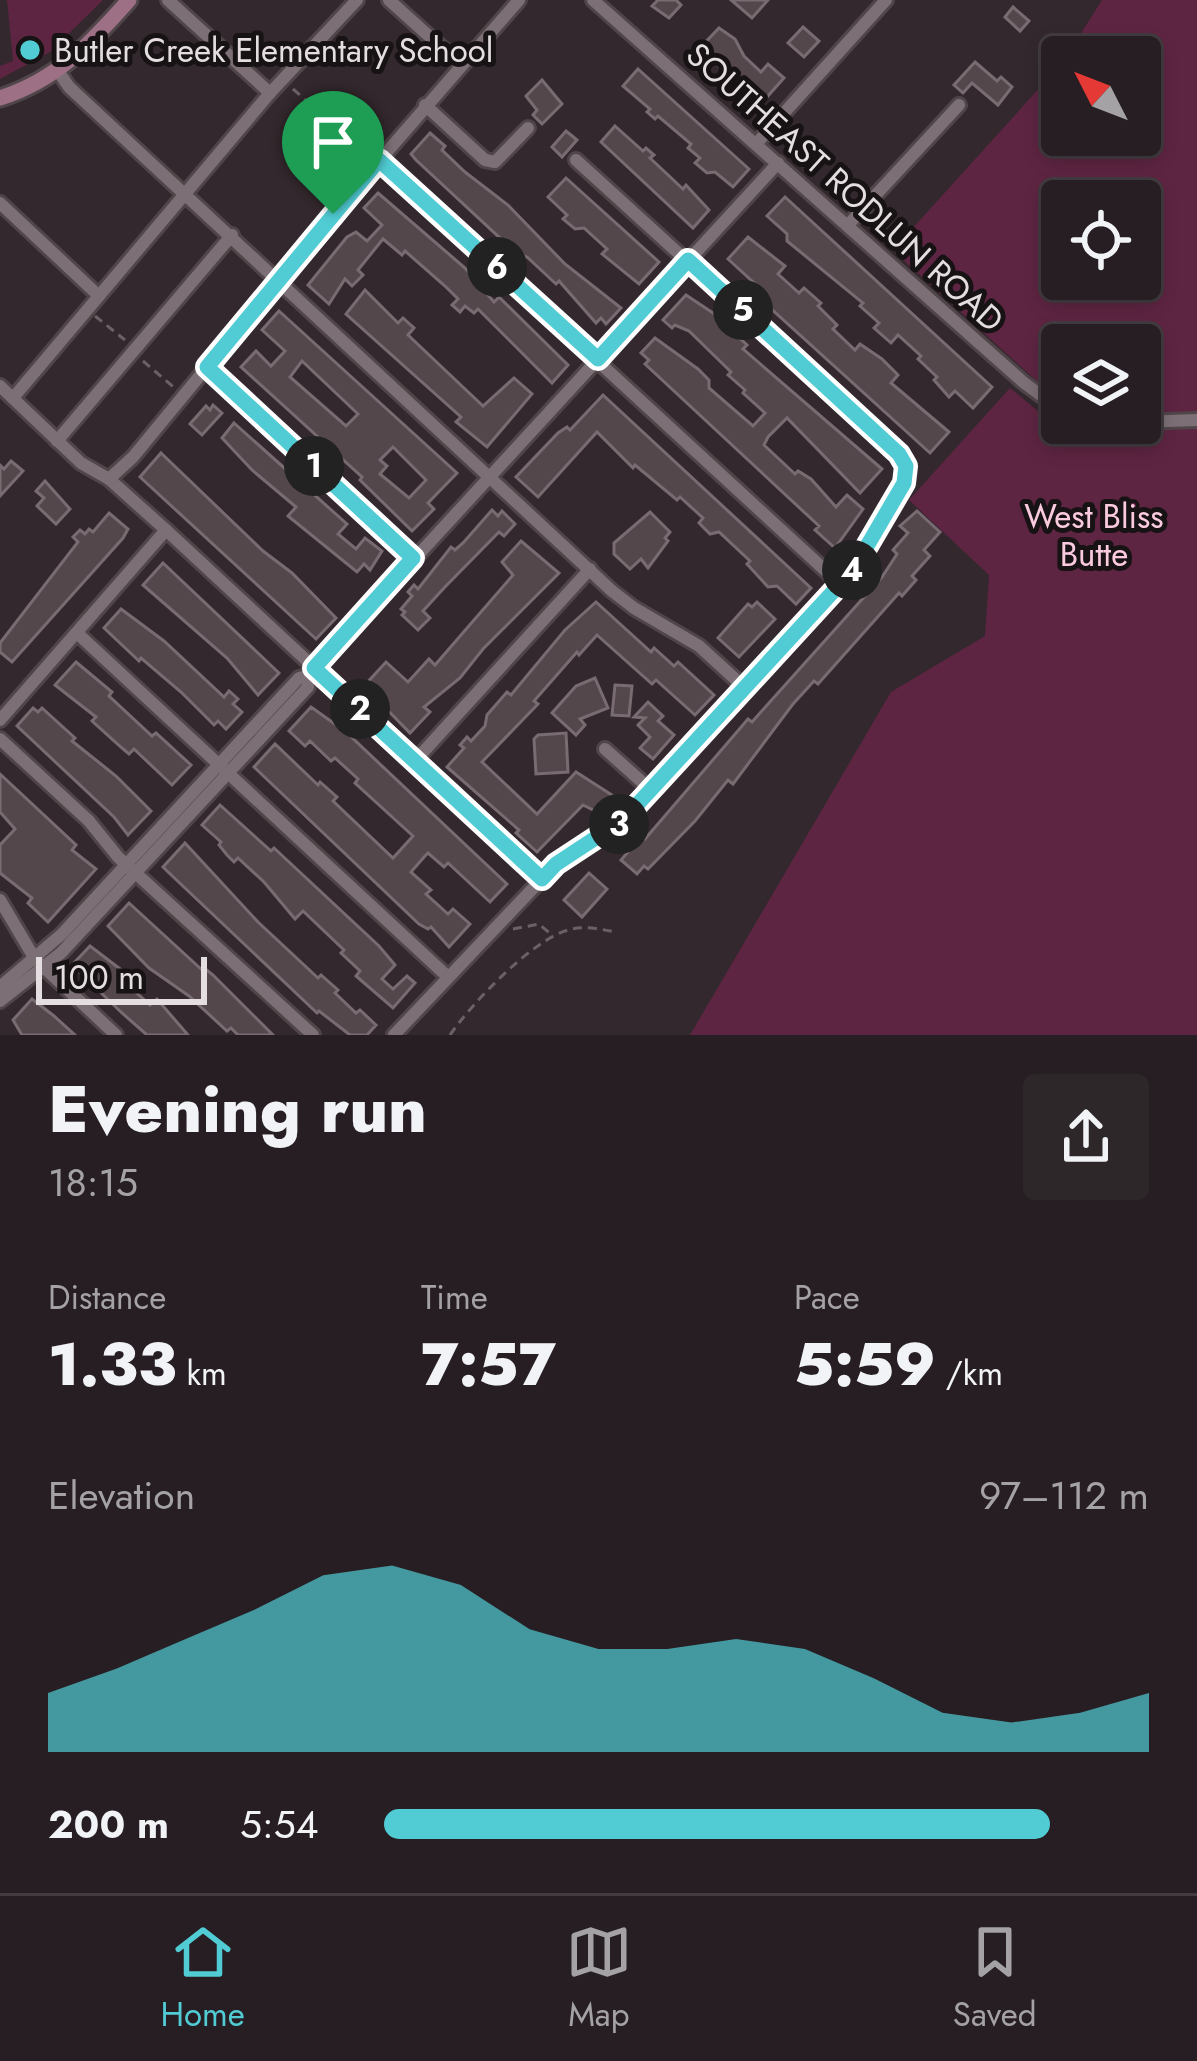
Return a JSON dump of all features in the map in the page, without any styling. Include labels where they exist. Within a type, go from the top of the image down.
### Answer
[{"type":"main road","points":[[0,98],[58,71],[129,0]]},
{"type":"street","points":[[168,0],[270,93]]},
{"type":"street","points":[[13,398],[270,93],[357,0]]},
{"type":"street","points":[[388,0],[461,65]]},
{"type":"street","points":[[109,479],[519,0]]},
{"type":"street","name":"SOUTHEAST RODLUN ROAD","points":[[593,0],[1041,395]]},
{"type":"street","points":[[756,144],[886,0]]},
{"type":"street","points":[[58,71],[69,87],[590,569],[634,608],[699,646],[745,688]]},
{"type":"street","points":[[848,226],[959,104]]},
{"type":"street","points":[[425,105],[485,160],[495,162],[528,128]]},
{"type":"street","points":[[379,160],[840,584]]},
{"type":"street","points":[[394,1035],[556,864],[614,829],[651,790],[860,561],[904,483],[906,468],[899,454],[576,160]]},
{"type":"street","points":[[0,1001],[132,867],[299,679],[778,164]]},
{"type":"street","points":[[0,203],[99,296]]},
{"type":"street","points":[[57,441],[232,235]]},
{"type":"street","points":[[207,367],[413,558]]},
{"type":"street","points":[[0,386],[80,463],[109,479],[166,530],[310,672],[542,879]]},
{"type":"street","points":[[1161,422],[1197,421]]},
{"type":"street","points":[[0,720],[166,530]]},
{"type":"street","points":[[415,761],[590,569]]},
{"type":"street","points":[[77,633],[448,977]]},
{"type":"street","points":[[0,740],[314,1035]]},
{"type":"street","points":[[605,749],[651,790]]},
{"type":"street","points":[[0,900],[39,964],[116,1035]]},
{"type":"street","points":[[0,987],[39,964]]},
{"type":"path","points":[[283,79],[379,160]]},
{"type":"path","points":[[88,310],[184,395]]},
{"type":"path","points":[[503,920],[513,929],[539,924],[554,937]]},
{"type":"path","points":[[450,1035],[491,986],[554,937],[581,928],[615,932]]},
{"type":"green space","name":"Butler Creek Elementary School","points":[[7,0],[103,0],[50,52],[0,79],[0,66],[13,61]]},
{"type":"green space","name":"West Bliss Butte","points":[[1102,0],[1197,0],[1197,1035],[690,1035],[891,692],[985,636],[989,575],[909,500],[1010,388],[1041,414],[1041,444],[1161,444],[1161,324],[1041,324],[1041,385],[901,258],[919,237],[911,230],[1041,86],[1041,156],[1161,156],[1161,36],[1079,36]]},
{"type":"building","points":[[658,0],[676,0],[681,5],[669,18],[652,6]]},
{"type":"building","points":[[731,0],[768,0],[752,18]]},
{"type":"building","points":[[1013,7],[1029,21],[1020,31],[1005,17]]},
{"type":"building","points":[[803,27],[819,41],[804,57],[788,43]]},
{"type":"building","points":[[719,28],[735,39],[761,72],[768,64],[784,78],[767,97],[728,74],[699,49]]},
{"type":"building","points":[[975,62],[1012,87],[998,105],[972,83],[963,93],[954,85]]},
{"type":"building","points":[[638,69],[749,169],[733,187],[695,163],[700,158],[688,148],[691,144],[658,116],[655,119],[623,86]]},
{"type":"building","points":[[542,80],[562,104],[542,124],[526,96]]},
{"type":"building","points":[[615,126],[654,155],[650,158],[709,210],[693,228],[601,142]]},
{"type":"building","points":[[566,131],[577,140],[562,157],[552,147]]},
{"type":"building","points":[[430,133],[445,146],[442,150],[508,205],[565,264],[621,308],[606,324],[601,318],[596,323],[559,281],[556,284],[516,253],[416,160],[411,154]]},
{"type":"building","points":[[566,178],[659,262],[639,284],[602,254],[607,249],[584,228],[575,229],[563,219],[567,215],[548,197]]},
{"type":"building","points":[[378,193],[465,268],[494,302],[499,297],[568,365],[552,383],[478,309],[474,313],[465,306],[460,312],[452,305],[458,299],[445,286],[405,251],[402,255],[383,239],[358,270],[363,275],[352,286],[345,279],[329,304],[308,285],[347,237],[356,232],[367,241],[382,225],[364,208]]},
{"type":"building","points":[[785,197],[992,387],[973,408],[955,391],[949,397],[918,359],[921,356],[898,335],[891,343],[874,328],[879,323],[860,306],[863,303],[787,241],[787,234],[767,216]]},
{"type":"building","points":[[748,237],[785,266],[778,274],[799,293],[804,288],[821,303],[818,306],[837,325],[833,329],[855,350],[860,344],[882,359],[898,375],[891,383],[949,432],[930,453],[767,305],[765,293],[728,259]]},
{"type":"building","points":[[365,290],[398,323],[403,318],[414,328],[408,335],[483,406],[514,378],[532,394],[487,447],[456,422],[461,417],[346,314]]},
{"type":"building","points":[[686,295],[713,313],[747,345],[743,349],[882,469],[860,493],[787,418],[768,437],[764,445],[795,474],[798,471],[811,479],[836,507],[847,495],[863,509],[835,548],[815,530],[819,526],[645,364],[649,360],[641,353],[655,338],[698,369],[709,380],[709,388],[753,426],[765,413],[689,331],[672,328],[663,320]]},
{"type":"building","points":[[279,311],[457,473],[428,503],[434,509],[412,531],[362,477],[241,367],[256,351],[271,366],[285,351],[262,330]],"holes":[[[302,361],[358,414],[346,426],[290,377]],[[393,447],[426,480],[409,498],[380,474],[387,466],[380,460]]]},
{"type":"building","points":[[603,395],[811,588],[796,604],[777,586],[768,587],[747,564],[750,561],[719,532],[710,534],[699,523],[703,518],[680,497],[677,500],[635,465],[633,468],[597,432],[538,497],[516,477]]},
{"type":"building","points":[[213,405],[222,413],[202,435],[190,424],[206,406],[210,410]]},
{"type":"building","points":[[234,423],[347,524],[338,534],[356,549],[365,538],[382,551],[370,570],[364,564],[357,572],[288,516],[296,507],[222,438]]},
{"type":"building","points":[[161,453],[336,618],[316,639],[140,477]]},
{"type":"building","points":[[11,461],[23,471],[0,496],[0,465],[4,469]]},
{"type":"building","points":[[45,481],[70,509],[56,524],[37,506],[44,498],[36,491]]},
{"type":"building","points":[[492,510],[498,516],[502,511],[515,524],[504,536],[499,532],[444,588],[423,611],[430,618],[418,630],[402,615],[401,609],[412,596],[408,592],[414,585],[418,589],[451,547],[455,550],[463,543]]},
{"type":"building","points":[[917,511],[940,532],[924,550],[930,556],[912,576],[916,580],[818,684],[814,681],[793,704],[733,784],[728,780],[695,821],[648,869],[644,866],[637,874],[621,860],[882,577],[897,554],[893,550],[908,533],[900,526]]},
{"type":"building","points":[[650,512],[670,532],[668,541],[648,568],[641,559],[630,569],[614,554],[614,543]]},
{"type":"building","points":[[109,513],[128,529],[123,538],[12,662],[0,652],[0,643],[78,542],[73,537],[80,530],[93,532]]},
{"type":"building","points":[[521,541],[559,573],[460,678],[424,707],[430,712],[410,733],[364,686],[386,662],[408,682],[429,659],[435,665],[513,575],[502,562]]},
{"type":"building","points":[[163,563],[279,673],[258,695],[227,658],[143,585]]},
{"type":"building","points":[[596,602],[651,652],[654,648],[674,666],[678,662],[714,695],[695,715],[597,635],[579,655],[577,652],[534,701],[538,704],[482,762],[537,814],[576,772],[612,795],[597,812],[583,805],[537,852],[516,833],[519,830],[447,767],[464,748],[460,745],[467,737],[471,741],[485,726],[487,715],[507,692],[511,695],[565,630]]},
{"type":"building","points":[[757,602],[775,619],[739,657],[718,638],[748,604],[752,607]]},
{"type":"building","points":[[121,609],[164,641],[224,697],[229,691],[238,699],[233,704],[242,712],[226,729],[218,721],[214,725],[104,628]]},
{"type":"building","points":[[76,662],[112,692],[109,696],[152,736],[156,733],[191,765],[172,785],[134,749],[129,754],[92,721],[96,717],[55,685]]},
{"type":"building","points":[[595,678],[608,708],[580,719],[585,725],[576,735],[552,713],[576,686]]},
{"type":"building","points":[[615,685],[632,686],[629,716],[612,715]]},
{"type":"building","points":[[648,702],[663,716],[658,721],[674,735],[653,759],[640,748],[650,737],[638,725],[645,718],[634,717]]},
{"type":"building","points":[[311,707],[346,732],[507,884],[490,902],[448,863],[444,867],[428,853],[425,856],[411,872],[448,914],[453,909],[470,924],[449,947],[254,767],[275,744],[337,797],[333,801],[393,858],[413,836],[335,758],[331,761],[310,741],[305,746],[289,731]]},
{"type":"building","points":[[33,708],[38,712],[42,708],[151,811],[128,835],[17,726]]},
{"type":"building","points":[[566,733],[568,772],[536,774],[534,739]]},
{"type":"building","points":[[0,774],[96,869],[48,922],[28,903],[32,898],[0,873],[0,845],[15,829],[0,812]]},
{"type":"building","points":[[220,805],[271,851],[274,848],[379,946],[395,965],[382,979],[393,989],[407,976],[415,983],[393,1008],[356,976],[360,971],[341,953],[344,950],[303,911],[295,919],[264,882],[238,858],[234,862],[227,855],[221,842],[202,825]]},
{"type":"building","points":[[185,843],[258,922],[318,978],[321,975],[338,990],[335,993],[356,1013],[360,1010],[376,1025],[367,1035],[350,1035],[317,1013],[163,867]]},
{"type":"building","points":[[589,873],[607,889],[582,917],[564,900]]},
{"type":"building","points":[[129,903],[213,975],[273,1035],[227,1031],[149,968],[108,926]]},
{"type":"building","points":[[90,946],[128,975],[124,979],[128,985],[150,1005],[157,999],[188,1035],[147,1035],[122,1013],[72,965]]},
{"type":"building","points":[[32,999],[75,1035],[22,1035],[13,1020]]},
{"type":"place","name":"Butler Creek Elementary School","points":[[30,50]]},
{"type":"route","points":[[379,160],[598,359],[688,260],[899,454],[906,466],[904,483],[853,570],[614,829],[556,864],[542,879],[314,668],[413,558],[207,367],[333,214],[379,160]]}]
